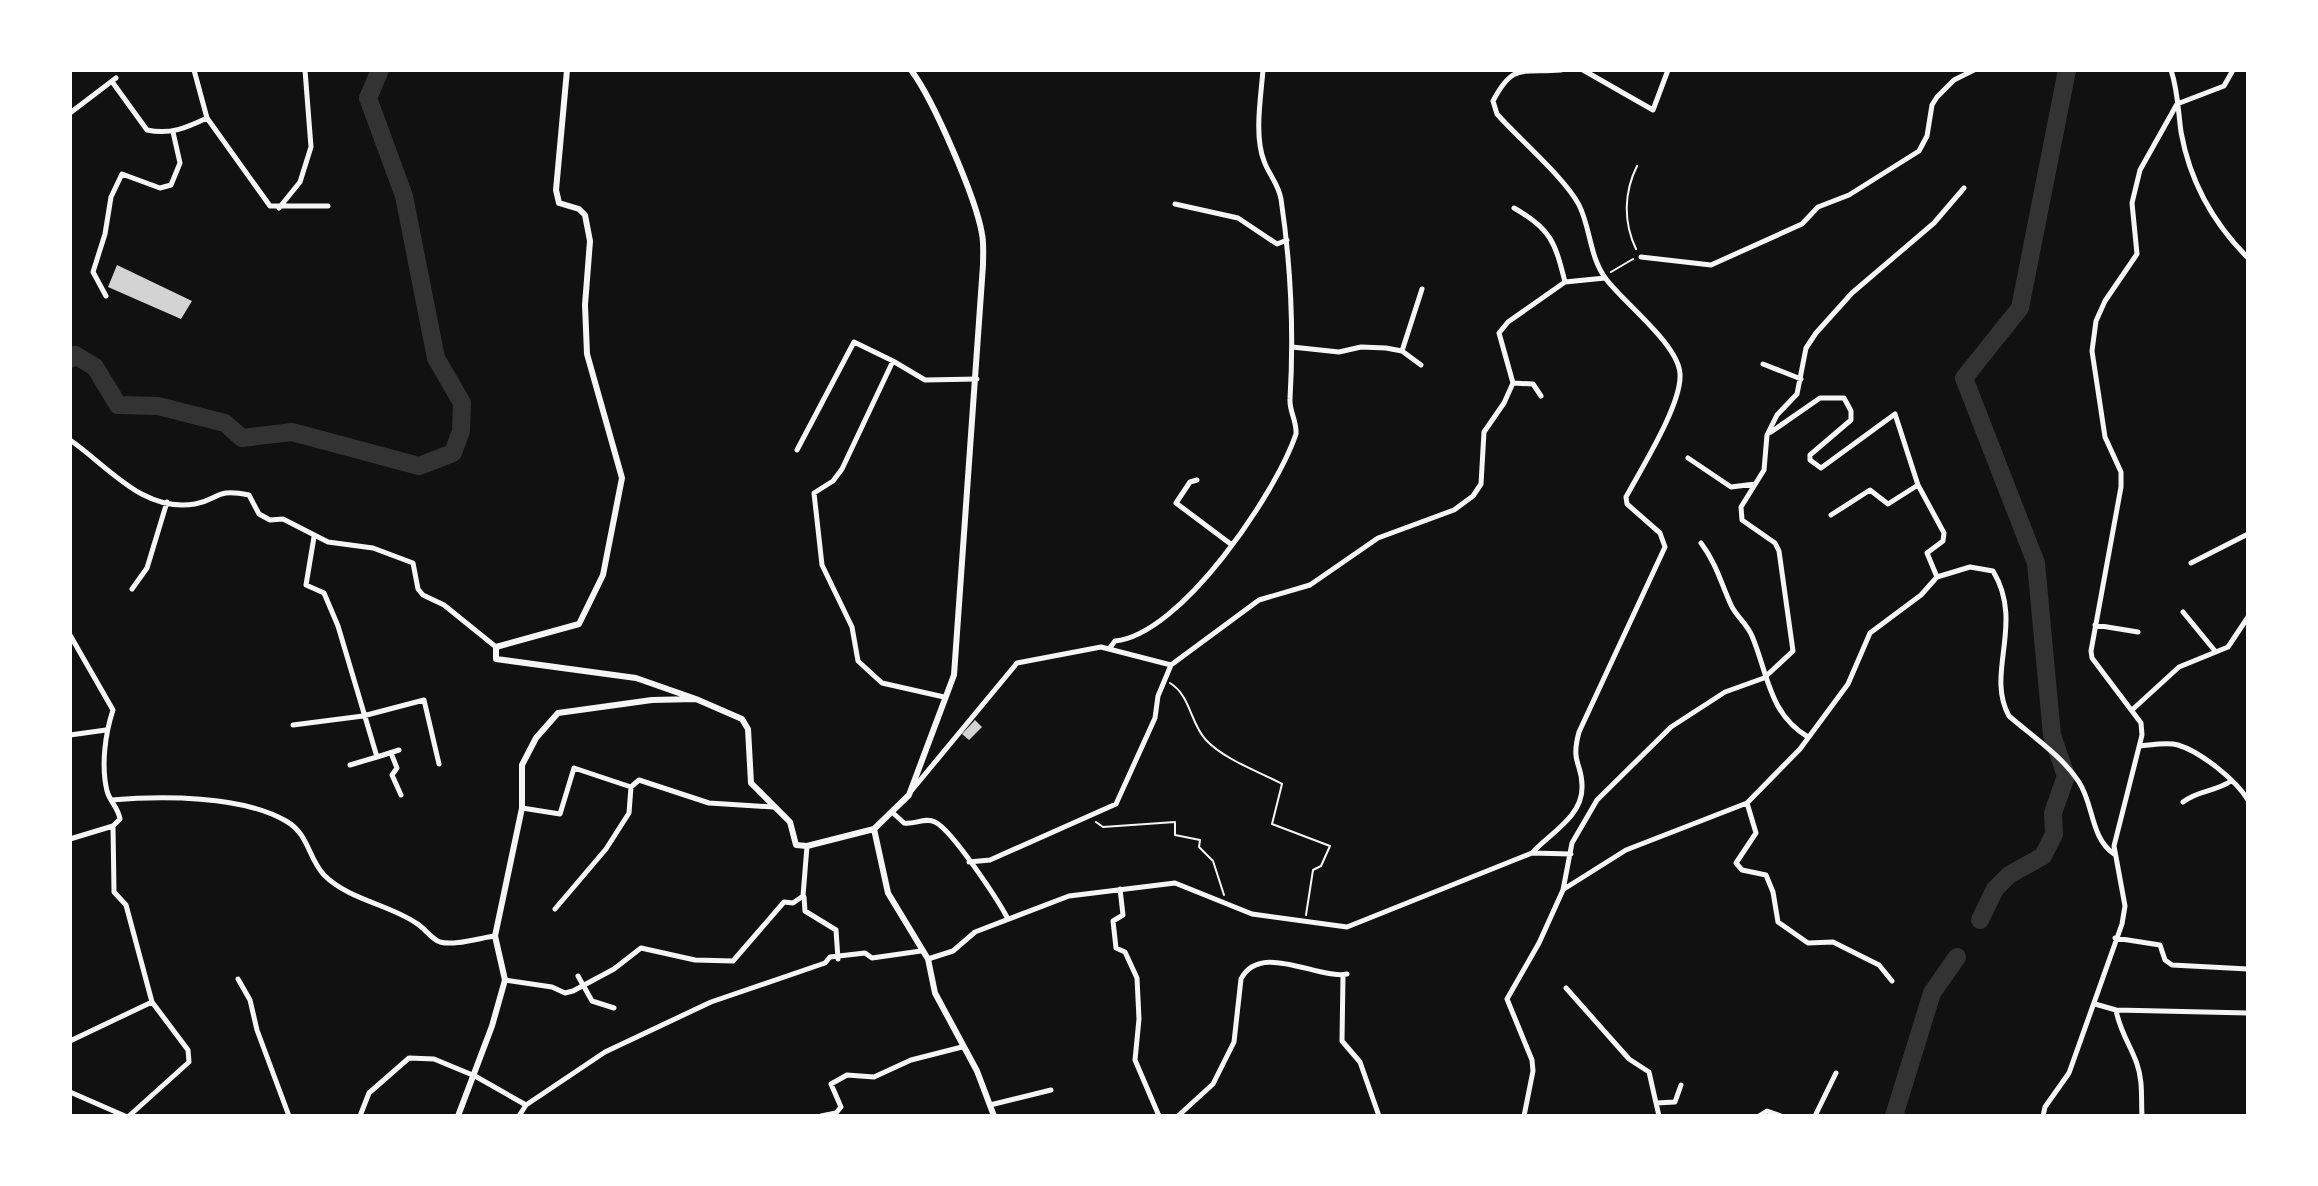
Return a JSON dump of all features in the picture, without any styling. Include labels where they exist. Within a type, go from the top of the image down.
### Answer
[{"type":"street","points":[[194,70],[207,118],[265,200],[279,208],[328,206]]},
{"type":"street","points":[[279,208],[300,182],[311,147],[305,70]]},
{"type":"street","points":[[496,647],[579,624],[603,575],[622,478],[587,354],[585,305],[590,273],[589,225],[579,209],[559,203],[556,190],[567,70]]},
{"type":"street","points":[[909,795],[954,675],[966,479],[977,379],[977,321],[983,236],[930,101],[911,70]]},
{"type":"street","points":[[1109,649],[1115,641],[1132,640],[1157,626],[1232,545],[1265,496],[1296,434],[1297,423],[1289,403],[1292,347],[1287,240],[1278,182],[1263,159],[1261,149],[1263,70]]},
{"type":"street","points":[[928,959],[953,951],[975,932],[1069,896],[1175,883],[1252,914],[1347,927],[1532,853],[1568,820],[1583,790],[1574,760],[1579,732],[1665,547],[1660,533],[1627,504],[1626,497],[1654,448],[1681,376],[1676,357],[1605,278],[1593,257],[1589,229],[1577,202],[1497,114],[1493,101],[1506,77],[1519,72],[1561,70]]},
{"type":"street","points":[[1583,70],[1653,110],[1668,70]]},
{"type":"street","points":[[1641,257],[1711,265],[1802,224],[1818,207],[1849,195],[1919,151],[1927,136],[1932,105],[1937,97],[1954,80],[1974,70]]},
{"type":"street","points":[[2171,70],[2181,103],[2181,130],[2204,205],[2248,258]]},
{"type":"street","points":[[2043,1116],[2045,1107],[2069,1073],[2095,1004],[2114,938],[2122,924],[2125,906],[2114,854],[2140,746],[2141,723],[2092,658],[2095,625],[2121,487],[2121,472],[2105,437],[2092,362],[2096,321],[2137,254],[2132,203],[2140,170],[2166,130],[2172,110],[2181,103],[2224,86],[2233,70]]},
{"type":"street","points":[[70,113],[114,81],[147,130],[173,132],[207,118]]},
{"type":"street","points":[[106,296],[93,272],[105,234],[111,197],[122,174],[160,188],[171,185],[180,163],[173,132]]},
{"type":"street","points":[[1524,1116],[1533,1071],[1532,1060],[1507,999],[1539,943],[1563,890],[1572,843],[1597,800],[1629,764],[1671,727],[1725,692],[1764,678],[1793,650],[1779,551],[1768,538],[1747,525],[1741,507],[1764,470],[1767,435],[1777,415],[1797,394],[1806,348],[1852,293],[1934,223],[1964,188]]},
{"type":"street","points":[[1175,204],[1238,218],[1277,244],[1287,240]]},
{"type":"street","points":[[1514,208],[1546,229],[1556,249],[1565,282]]},
{"type":"street","points":[[969,862],[990,860],[1116,804],[1155,718],[1158,696],[1171,665],[1259,600],[1310,585],[1378,538],[1454,510],[1473,496],[1481,484],[1484,432],[1490,418],[1504,403],[1513,383],[1499,333],[1508,322],[1565,282],[1605,278]]},
{"type":"street","points":[[1402,351],[1422,289]]},
{"type":"street","points":[[797,450],[854,342],[925,380],[977,379]]},
{"type":"street","points":[[1292,347],[1328,351],[1361,347],[1402,351],[1421,365]]},
{"type":"street","points":[[893,361],[842,469],[833,481],[814,493],[818,506],[822,565],[852,627],[858,661],[882,683],[944,697]]},
{"type":"street","points":[[1763,364],[1801,379]]},
{"type":"street","points":[[1513,383],[1533,384],[1541,396]]},
{"type":"street","points":[[1767,435],[1820,398],[1837,395],[1844,398],[1851,411],[1851,420],[1810,455],[1810,460],[1821,468],[1895,414],[1918,485],[1944,533],[1943,541],[1927,553],[1937,577]]},
{"type":"street","points":[[70,440],[126,486],[146,497],[195,504],[217,493],[249,495],[259,514],[270,520],[294,522],[314,537],[373,548],[413,563],[418,589],[423,595],[444,605],[496,647]]},
{"type":"street","points":[[1688,458],[1731,487],[1742,483],[1755,484]]},
{"type":"street","points":[[1197,480],[1190,482],[1176,503],[1232,545]]},
{"type":"street","points":[[1831,515],[1870,490],[1888,504],[1918,485]]},
{"type":"street","points":[[132,589],[144,576],[167,502]]},
{"type":"street","points":[[2191,563],[2248,534]]},
{"type":"street","points":[[314,537],[306,585],[324,593],[338,626],[377,757]]},
{"type":"street","points":[[1701,543],[1725,583],[1732,606],[1752,637],[1764,678],[1781,714],[1808,737]]},
{"type":"street","points":[[1563,890],[1626,850],[1747,803],[1808,737],[1848,684],[1870,633],[1921,595],[1937,577],[1970,567],[1993,571],[2009,618],[2002,678],[2003,705],[2009,716],[2067,767],[2089,799],[2103,846],[2114,854]]},
{"type":"street","points":[[2183,612],[2215,651]]},
{"type":"street","points":[[2132,710],[2179,667],[2228,647],[2248,617]]},
{"type":"street","points":[[2095,625],[2138,632]]},
{"type":"street","points":[[70,635],[113,710],[106,730],[105,778],[120,819],[113,826],[70,839]]},
{"type":"street","points":[[496,647],[496,659],[502,661],[636,678],[742,719],[748,729],[751,783],[790,822],[796,845],[807,846],[874,829],[909,795],[952,738],[1017,663],[1086,647],[1109,649],[1171,665]]},
{"type":"street","points":[[458,1116],[475,1076],[505,980],[495,936],[522,808],[522,765],[544,726],[558,713],[652,700],[696,699]]},
{"type":"street","points":[[293,725],[363,716],[424,700],[439,764]]},
{"type":"street","points":[[70,735],[106,730]]},
{"type":"street","points":[[2140,746],[2180,745],[2231,781],[2248,800]]},
{"type":"street","points":[[350,765],[399,750]]},
{"type":"street","points":[[391,753],[397,768],[392,775],[401,795]]},
{"type":"street","points":[[522,808],[560,814],[574,768],[631,787]]},
{"type":"street","points":[[555,909],[606,849],[629,813],[631,787],[639,780],[709,803],[773,807]]},
{"type":"street","points":[[2183,802],[2194,793],[2219,789],[2231,781]]},
{"type":"street","points":[[111,800],[172,797],[213,800],[272,815],[286,821],[306,839],[321,872],[334,883],[375,906],[416,922],[435,940],[453,942],[495,936]]},
{"type":"street","points":[[1747,803],[1756,833],[1736,863],[1742,870],[1766,875],[1773,892],[1778,922],[1808,943],[1833,942],[1879,965],[1892,981]]},
{"type":"street","points":[[892,812],[904,823],[931,820],[937,823],[969,862],[1008,919]]},
{"type":"street","points":[[70,1092],[127,1116],[189,1062],[188,1050],[152,1002],[126,905],[114,892],[113,826]]},
{"type":"street","points":[[874,829],[888,893],[928,959],[935,993],[977,1071],[994,1116]]},
{"type":"street","points":[[807,846],[803,896],[805,911],[836,930],[838,959]]},
{"type":"street","points":[[1532,853],[1571,854]]},
{"type":"street","points":[[1120,889],[1123,915],[1113,921],[1116,948],[1125,952],[1137,978],[1139,1019],[1135,1060],[1159,1116]]},
{"type":"street","points":[[505,980],[552,987],[565,993],[583,987],[641,948],[695,960],[733,961],[784,902],[793,903],[803,896]]},
{"type":"street","points":[[2114,938],[2160,945],[2165,960],[2172,965],[2248,969]]},
{"type":"street","points":[[519,1116],[526,1105],[605,1052],[711,1002],[825,963],[830,957],[838,959],[865,953],[872,958],[921,951]]},
{"type":"street","points":[[1178,1116],[1213,1084],[1234,1042],[1241,979],[1246,970],[1261,963],[1307,967],[1345,975],[1342,1041],[1360,1062],[1379,1116]]},
{"type":"street","points":[[578,976],[597,1005],[614,1008]]},
{"type":"street","points":[[238,979],[250,1000],[257,1030],[289,1116]]},
{"type":"street","points":[[1566,988],[1629,1059],[1649,1072],[1659,1116]]},
{"type":"street","points":[[70,1041],[152,1002]]},
{"type":"street","points":[[2095,1004],[2116,1010],[2248,1013]]},
{"type":"street","points":[[2116,1010],[2124,1040],[2137,1063],[2142,1085],[2142,1116]]},
{"type":"street","points":[[821,1116],[836,1113],[841,1107],[831,1084],[847,1075],[874,1077],[911,1060],[962,1047]]},
{"type":"street","points":[[360,1116],[369,1093],[409,1058],[434,1059],[475,1076],[526,1105]]},
{"type":"street","points":[[1815,1116],[1836,1073]]},
{"type":"street","points":[[1656,1103],[1675,1102],[1681,1085]]},
{"type":"street","points":[[990,1105],[1051,1090]]},
{"type":"street","points":[[1759,1116],[1767,1111],[1781,1116]]},
{"type":"path","points":[[1605,278],[1621,264],[1641,257],[1627,229],[1627,196],[1637,166]]},
{"type":"path","points":[[1166,680],[1179,688],[1205,740],[1282,784],[1272,824],[1330,846],[1321,866],[1313,870],[1305,905],[1306,920]]},
{"type":"path","points":[[1084,816],[1103,827],[1175,822],[1175,835],[1200,840],[1199,847],[1213,861],[1228,905]]},
{"type":"building","points":[[117,265],[192,301],[181,319],[108,287]]},
{"type":"building","points":[[975,720],[982,727],[969,740],[962,734]]},
{"type":"waterway","points":[[70,359],[75,355],[95,367],[118,405],[158,406],[225,423],[242,438],[292,432],[419,466],[453,453],[461,431],[462,403],[436,358],[404,196],[368,98],[380,70]]},
{"type":"waterway","points":[[1980,920],[1995,889],[2009,875],[2043,856],[2054,834],[2053,813],[2066,776],[2052,735],[2036,563],[1964,378],[2020,308],[2067,70]]},
{"type":"waterway","points":[[1894,1116],[1932,993],[1957,957]]}]
